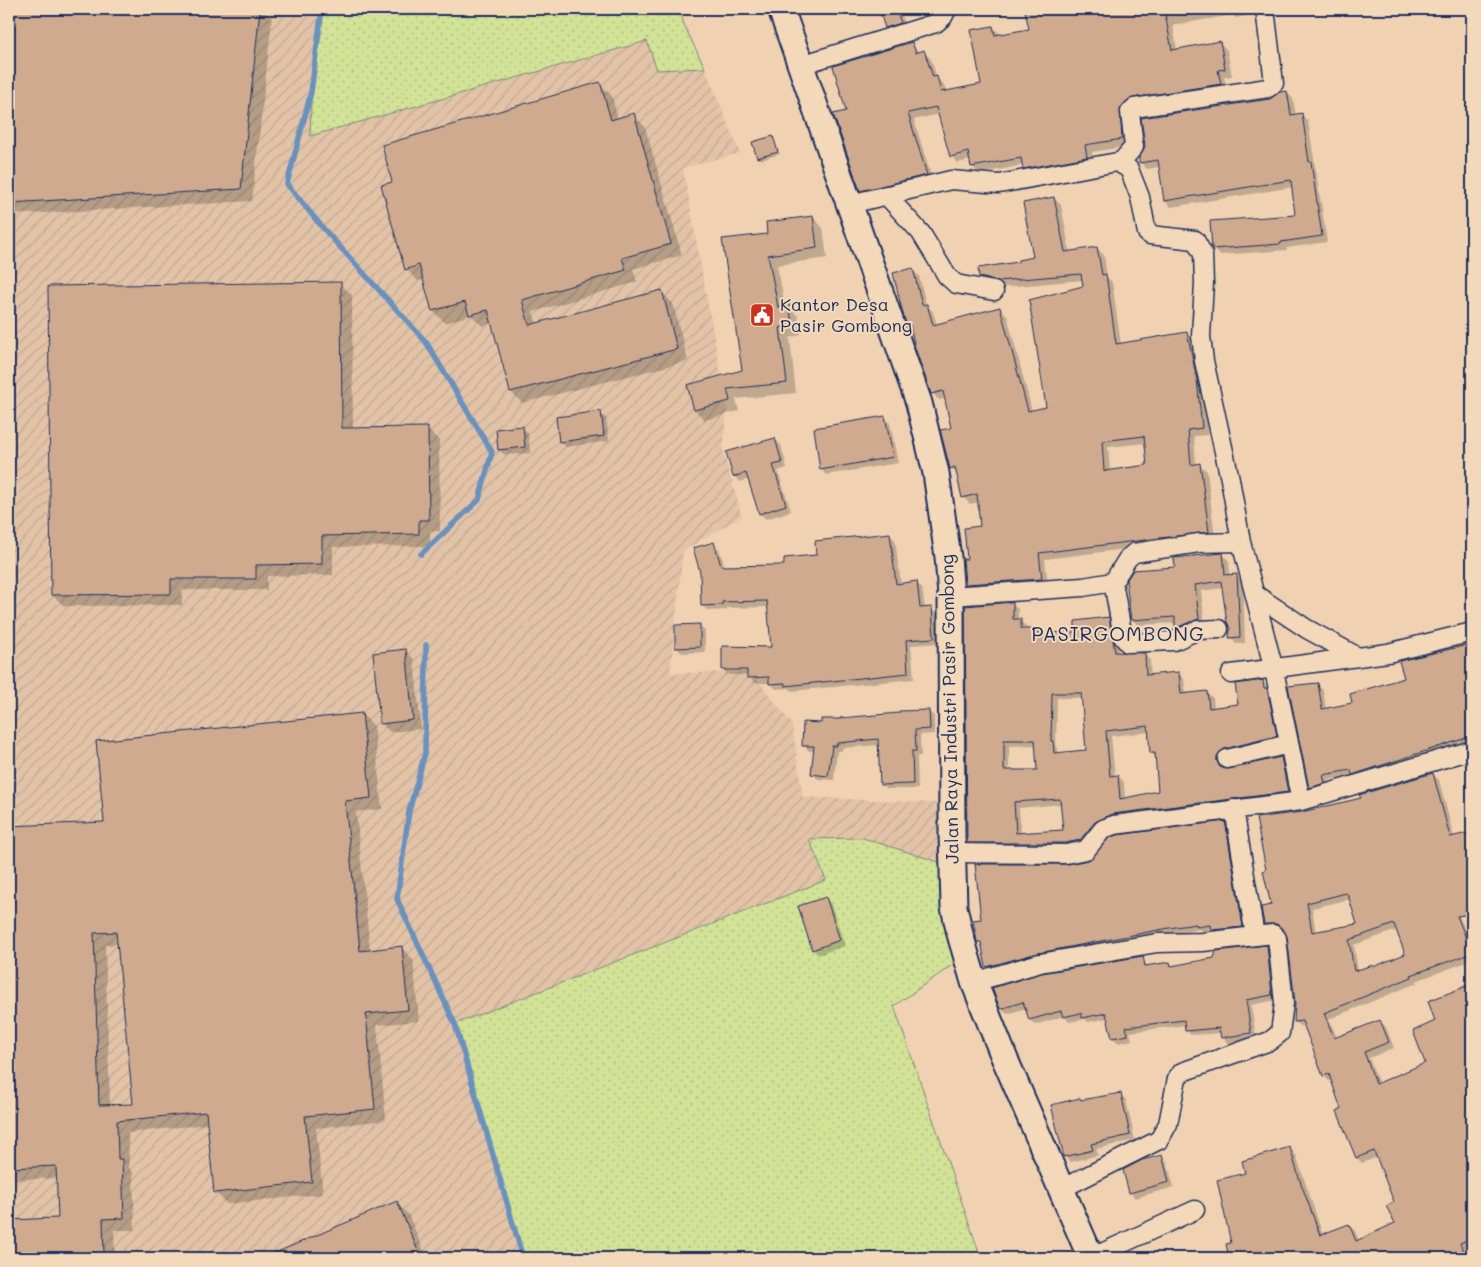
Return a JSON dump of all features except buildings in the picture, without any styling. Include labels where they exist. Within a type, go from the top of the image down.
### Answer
[{"type":"main road","name":"Jalan Raya Industri Pasir Gombong","points":[[782,9],[918,403],[927,436],[942,510],[951,596],[954,907],[974,982],[1091,1258]]},
{"type":"street","points":[[801,65],[936,23],[944,17],[947,9]]},
{"type":"street","points":[[850,204],[951,180],[999,184],[1120,163],[1134,147],[1130,112],[1134,108],[1268,88],[1274,83],[1265,9]]},
{"type":"street","points":[[1120,163],[1130,169],[1135,181],[1147,233],[1150,235],[1195,240],[1203,254],[1204,283],[1201,336],[1204,361],[1230,479],[1241,542],[1274,670],[1301,801]]},
{"type":"street","points":[[886,195],[920,233],[946,276],[956,284],[994,291]]},
{"type":"street","points":[[1219,629],[1198,630],[1174,641],[1128,643],[1124,636],[1113,582],[1128,558],[1134,553],[1199,543],[1241,542]]},
{"type":"street","points":[[951,596],[1083,587],[1113,582]]},
{"type":"street","points":[[1256,595],[1307,629],[1358,657]]},
{"type":"street","points":[[1231,674],[1274,670],[1388,652],[1472,632]]},
{"type":"street","points":[[1227,759],[1290,744]]},
{"type":"street","points":[[952,853],[1066,854],[1086,850],[1104,829],[1114,825],[1301,801],[1472,750]]},
{"type":"street","points":[[1234,809],[1256,936]]},
{"type":"street","points":[[974,982],[1040,963],[1157,943],[1273,934],[1277,938],[1284,1003],[1280,1033],[1270,1041],[1182,1072],[1177,1078],[1166,1132],[1159,1140],[1061,1189]]},
{"type":"street","points":[[1091,1258],[1195,1210]]},
{"type":"shaded area","points":[[9,9],[321,9],[312,67],[310,136],[647,41],[657,69],[705,68],[740,153],[683,168],[727,408],[723,451],[742,516],[683,551],[670,673],[751,672],[792,724],[803,797],[938,803],[945,864],[863,838],[810,839],[826,880],[455,1024],[523,1258],[9,1258]]},
{"type":"green space","points":[[321,9],[679,9],[685,27],[705,68],[657,70],[647,41],[310,136],[312,67]]},
{"type":"green space","points":[[863,838],[945,864],[955,963],[894,1006],[981,1258],[523,1258],[455,1024],[826,880],[809,839]]},
{"type":"waterway","points":[[322,9],[311,92],[287,184],[322,227],[426,342],[492,452],[479,500],[421,554]]},
{"type":"waterway","points":[[426,645],[425,753],[409,811],[397,899],[455,1024],[523,1258]]},
{"type":"place","name":"Kantor Desa Pasir Gombong","points":[[762,315]]},
{"type":"district","name":"PASIRGOMBONG","points":[[1118,634]]}]
